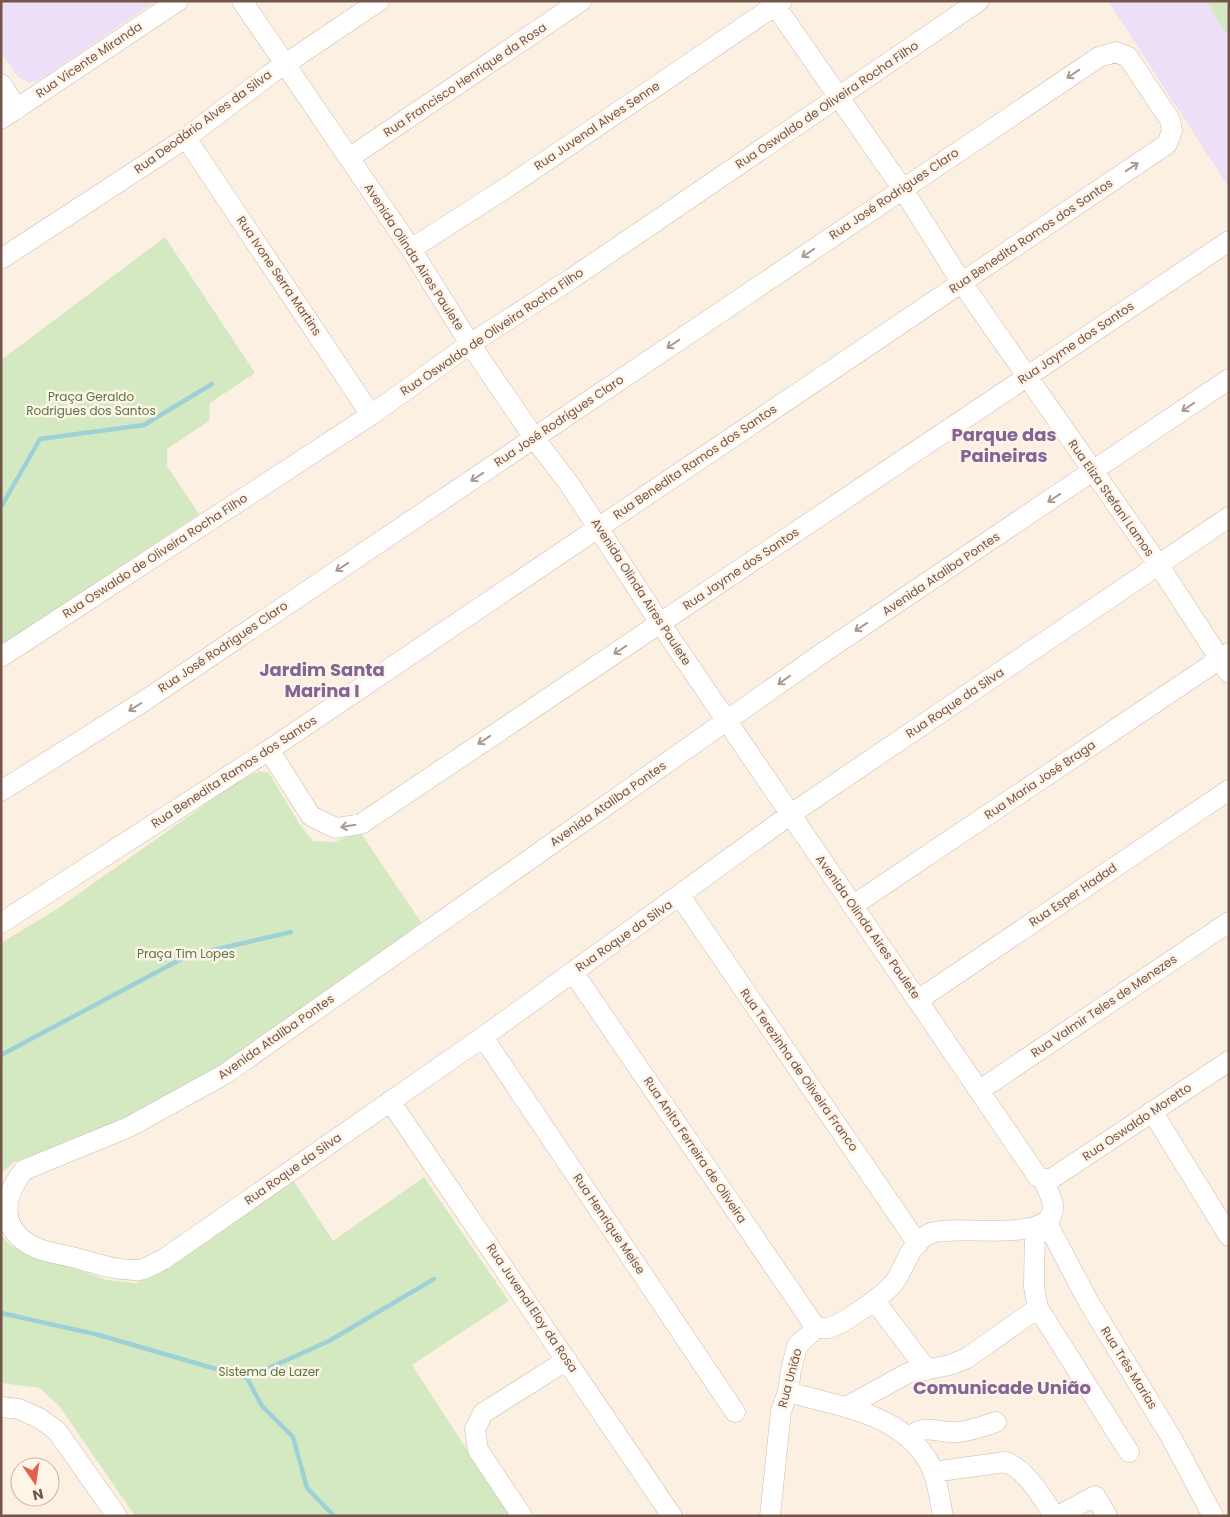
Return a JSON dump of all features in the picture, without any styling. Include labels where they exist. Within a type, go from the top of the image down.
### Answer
[{"type":"street","name":"Rua Vicente Miranda","points":[[9,114],[178,1]]},
{"type":"street","name":"Avenida Olinda Aires Paulete","points":[[242,1],[411,250],[470,344],[598,527],[660,623],[727,719],[852,906],[1038,1177],[1043,1180]]},
{"type":"street","name":"Rua Deodário Alves da Silva","points":[[1,259],[186,138],[285,64],[379,1]]},
{"type":"street","name":"Rua Francisco Henrique da Rosa","points":[[349,158],[581,1]]},
{"type":"street","name":"Rua Oswaldo de Oliveira Rocha Filho","points":[[1,657],[371,415],[470,344],[572,279],[979,1]]},
{"type":"street","name":"Rua Eliza Stefani Lamos","points":[[776,3],[902,188],[962,283],[1226,662]]},
{"type":"street","name":"Rua Juvenal Alves Senne","points":[[411,250],[509,186],[776,3]]},
{"type":"street","name":"Rua José Rodrigues Claro","points":[[9,786],[144,701],[535,439],[902,188],[1099,57],[1116,52]]},
{"type":"street","name":"Rua Benedita Ramos dos Santos","points":[[1,923],[269,750],[1166,144],[1172,131],[1170,120],[1128,57],[1116,52]]},
{"type":"street","points":[[1,84],[9,114]]},
{"type":"street","name":"Rua Ivone Serra Martins","points":[[186,138],[371,415]]},
{"type":"street","name":"Rua Jayme dos Santos","points":[[269,750],[311,816],[336,828],[362,824],[1229,241]]},
{"type":"street","name":"Avenida Ataliba Pontes","points":[[5,1223],[3,1209],[4,1194],[11,1182],[24,1170],[129,1127],[225,1074],[727,719],[1229,380]]},
{"type":"street","name":"Rua Roque da Silva","points":[[5,1223],[17,1237],[38,1248],[117,1269],[142,1270],[164,1259],[483,1037],[791,814],[1229,517]]},
{"type":"street","name":"Rua Maria José Braga","points":[[852,906],[1226,662]]},
{"type":"street","name":"Rua Esper Hadad","points":[[918,1000],[1229,790]]},
{"type":"street","name":"Rua Terezinha de Oliveira Franco","points":[[680,896],[918,1244]]},
{"type":"street","name":"Rua Valmir Teles de Menezes","points":[[980,1090],[1229,922]]},
{"type":"street","name":"Rua Anita Ferreira de Oliveira","points":[[573,972],[816,1328]]},
{"type":"street","name":"Rua Henrique Meise","points":[[483,1037],[735,1412]]},
{"type":"street","name":"Rua Oswaldo Moretto","points":[[1043,1180],[1050,1179],[1229,1060]]},
{"type":"street","name":"Rua Juvenal Eloy da Rosa","points":[[390,1101],[672,1516]]},
{"type":"street","points":[[1152,1111],[1229,1236]]},
{"type":"street","points":[[1044,1218],[1062,1171]]},
{"type":"street","points":[[1043,1180],[1044,1218],[1034,1287],[1038,1308],[1129,1452]]},
{"type":"street","name":"Rua União","points":[[770,1516],[781,1411],[788,1392],[797,1346],[816,1328],[828,1328],[875,1301],[895,1281],[909,1254],[929,1234],[1044,1218]]},
{"type":"street","name":"Rua Três Marias","points":[[1044,1218],[1088,1301],[1171,1436],[1213,1516]]},
{"type":"street","points":[[875,1301],[927,1370]]},
{"type":"street","points":[[848,1406],[891,1381],[908,1374],[967,1358],[1038,1308]]},
{"type":"street","points":[[522,1516],[478,1450],[475,1429],[483,1413],[567,1360]]},
{"type":"street","points":[[788,1392],[848,1406],[895,1428],[908,1437],[923,1453],[933,1472],[943,1516]]},
{"type":"street","points":[[1,1406],[19,1409],[39,1418],[57,1431],[117,1516]]},
{"type":"street","points":[[908,1437],[918,1430],[928,1428],[956,1432],[996,1422]]},
{"type":"street","points":[[933,1472],[1005,1462],[1014,1464],[1042,1495],[1051,1514],[1095,1496],[1107,1516]]},
{"type":"shaded area","points":[[1,1],[156,1],[41,79],[29,83],[18,77],[1,53]]},
{"type":"shaded area","points":[[1108,1],[1206,1],[1229,38],[1229,188]]},
{"type":"green space","points":[[1206,1],[1229,1],[1229,38]]},
{"type":"green space","name":"Praça Geraldo Rodrigues dos Santos","points":[[165,237],[255,373],[210,403],[209,421],[167,449],[167,466],[199,514],[1,646],[1,360]]},
{"type":"green space","name":"Praça Tim Lopes","points":[[259,771],[269,773],[300,825],[313,841],[334,842],[360,832],[421,922],[294,1017],[229,1061],[126,1118],[14,1162],[1,1174],[1,943],[57,909],[233,785]]},
{"type":"green space","name":"Sistema de Lazer","points":[[424,1177],[509,1301],[412,1365],[510,1516],[135,1516],[60,1407],[40,1388],[1,1383],[1,1235],[11,1246],[107,1280],[135,1283],[160,1273],[293,1180],[333,1241]]},
{"type":"waterway","points":[[1,507],[40,439],[144,425],[212,384]]},
{"type":"waterway","points":[[1,1055],[187,956],[291,932]]},
{"type":"waterway","points":[[1,1313],[99,1335],[247,1378],[329,1341],[434,1279]]},
{"type":"waterway","points":[[247,1378],[262,1406],[293,1437],[307,1488],[334,1516]]},
{"type":"district","name":"Parque das Paineiras","points":[[1004,445]]},
{"type":"district","name":"Jardim Santa Marina I","points":[[322,680]]},
{"type":"district","name":"Comunicade União","points":[[1002,1388]]}]
